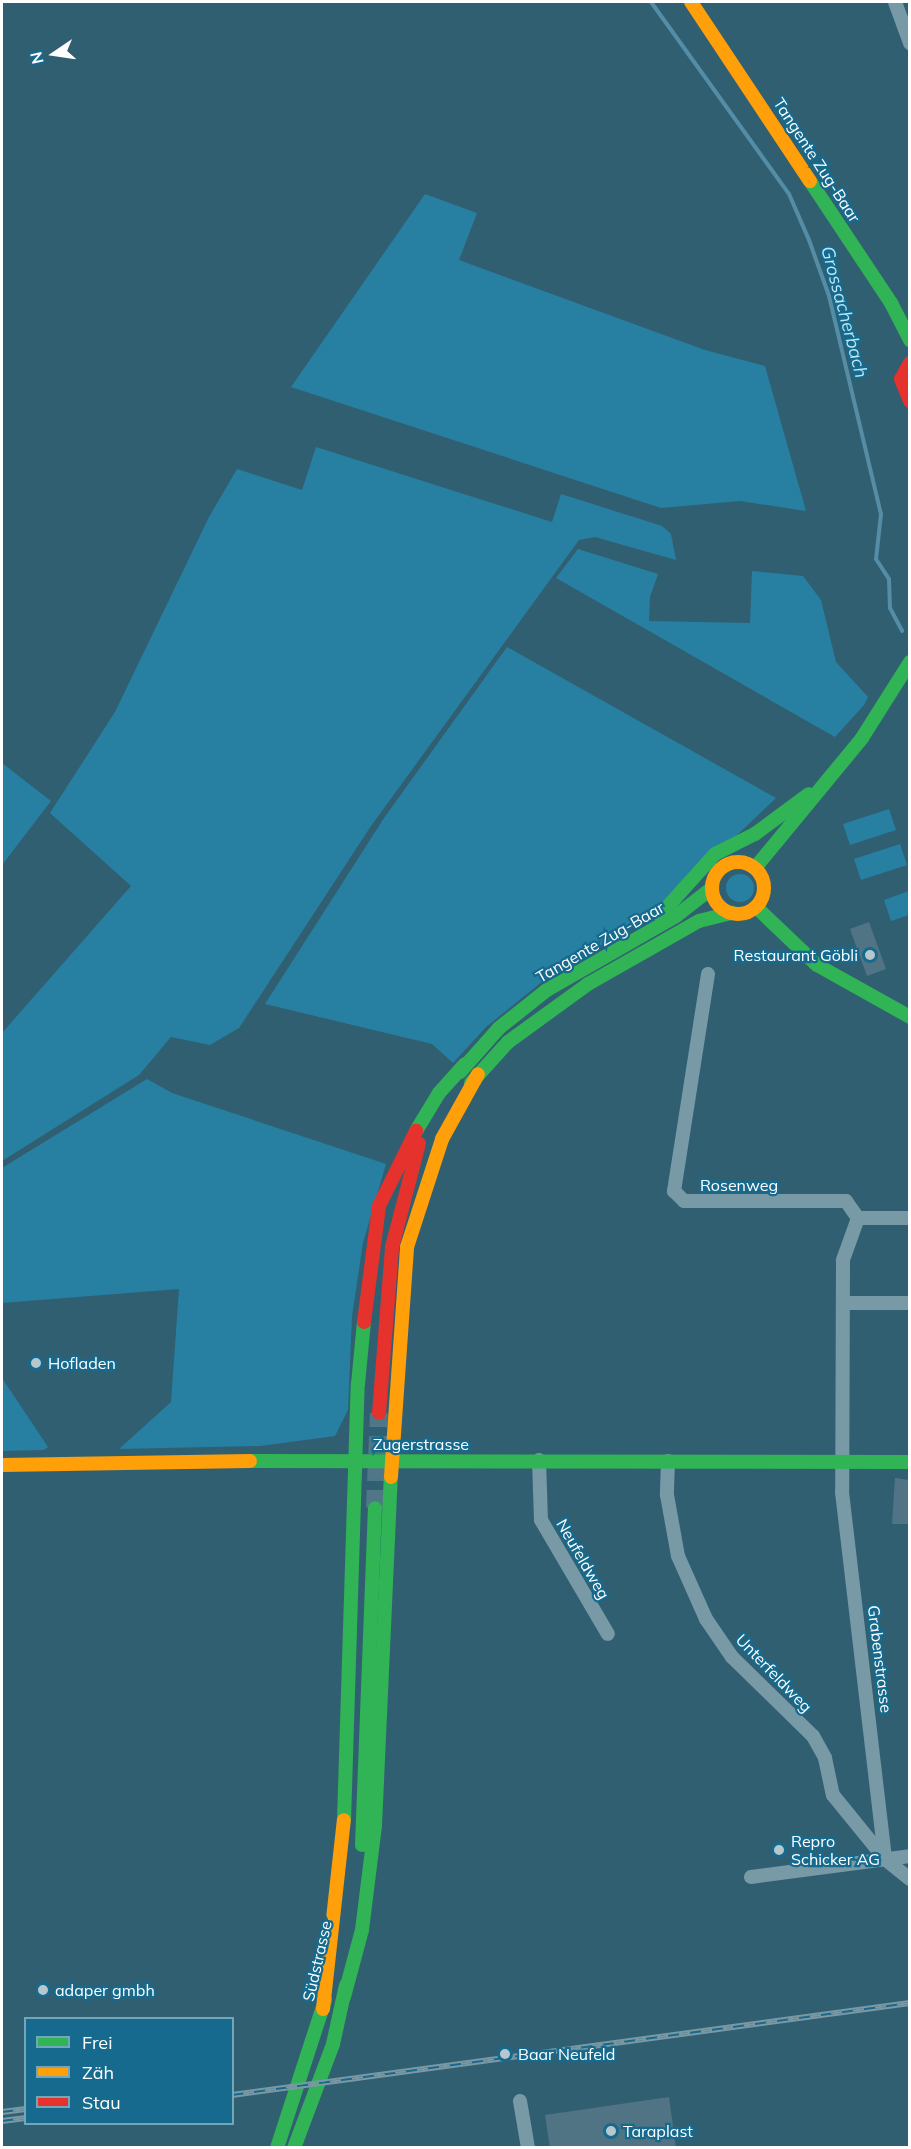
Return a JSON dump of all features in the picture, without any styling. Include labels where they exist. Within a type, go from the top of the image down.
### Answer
[{"type":"main road","name":"Tangente Zug-Baar","points":[[691,2],[891,303],[909,340]]},
{"type":"main road","points":[[909,363],[901,379],[909,401]]},
{"type":"main road","points":[[755,868],[821,789],[881,711],[909,662]]},
{"type":"main road","points":[[623,944],[676,902],[715,854],[746,840],[801,798],[821,789]]},
{"type":"main road","points":[[746,862],[755,868],[765,888],[756,907],[732,913],[720,907],[712,888],[717,871],[727,863],[746,862]]},
{"type":"main road","name":"Tangente Zug-Baar","points":[[379,1413],[386,1291],[400,1208],[419,1142],[465,1064],[523,1008],[623,944],[676,916],[712,888]]},
{"type":"main road","points":[[756,907],[818,965],[909,1017]]},
{"type":"main road","name":"Tangente Zug-Baar","points":[[400,1208],[438,1127],[478,1074],[524,1029],[588,984],[699,921],[732,913]]},
{"type":"main road","points":[[322,2009],[343,1837],[363,1310],[380,1206],[421,1121],[465,1064]]},
{"type":"main road","points":[[344,1997],[362,1930],[375,1825],[393,1461],[407,1248],[422,1190],[442,1139],[478,1074]]},
{"type":"main road","name":"Zugerstrasse","points":[[2,1466],[539,1460],[909,1462]]},
{"type":"main road","name":"Südstrasse","points":[[294,2148],[333,2044],[344,1997],[359,1893],[362,1776],[375,1508]]},
{"type":"main road","name":"Südstrasse","points":[[277,2148],[322,2009],[344,1919],[362,1776]]},
{"type":"street","points":[[895,2],[909,43]]},
{"type":"street","name":"Rosenweg","points":[[708,975],[674,1191],[684,1202],[846,1201],[858,1218]]},
{"type":"street","points":[[841,1462],[843,1260],[858,1218],[909,1218]]},
{"type":"street","points":[[843,1303],[909,1303]]},
{"type":"street","name":"Neufeldweg","points":[[539,1460],[541,1520],[608,1634]]},
{"type":"street","name":"Unterfeldweg","points":[[668,1461],[667,1494],[678,1556],[706,1620],[732,1657],[813,1736],[825,1758],[833,1795],[885,1859],[909,1879]]},
{"type":"street","name":"Grabenstrasse","points":[[841,1462],[885,1859]]},
{"type":"street","points":[[751,1877],[909,1856]]},
{"type":"street","points":[[520,2101],[528,2148]]},
{"type":"shaded area","points":[[425,194],[477,213],[459,260],[705,350],[765,366],[806,511],[740,501],[661,508],[291,387]]},
{"type":"shaded area","points":[[316,447],[552,522],[561,494],[662,526],[671,534],[676,560],[595,537],[579,540],[371,826],[239,1028],[210,1045],[171,1037],[139,1075],[2,1161],[2,1033],[131,886],[50,813],[115,712],[209,517],[237,469],[302,490]]},
{"type":"shaded area","points":[[578,549],[658,574],[650,597],[649,621],[750,623],[752,571],[803,576],[821,600],[836,662],[868,697],[864,705],[835,737],[556,578]]},
{"type":"shaded area","points":[[507,647],[776,798],[655,913],[548,977],[486,1027],[453,1063],[432,1044],[265,1004],[384,818]]},
{"type":"shaded area","points":[[2,763],[51,801],[2,865]]},
{"type":"shaded area","points":[[889,809],[896,830],[850,845],[843,824]]},
{"type":"shaded area","points":[[900,844],[907,865],[861,880],[854,859]]},
{"type":"shaded area","points":[[740,874],[750,878],[754,888],[750,898],[740,902],[730,898],[726,888],[730,878]]},
{"type":"shaded area","points":[[909,891],[909,915],[891,921],[884,900]]},
{"type":"shaded area","points":[[147,1079],[172,1093],[386,1164],[363,1243],[352,1316],[348,1410],[335,1436],[260,1446],[119,1449],[171,1402],[179,1289],[2,1303],[2,1168]]},
{"type":"shaded area","points":[[2,1378],[48,1447],[44,1450],[2,1451]]},
{"type":"building","name":"Restaurant Göbli","points":[[869,922],[886,969],[867,976],[850,929]]},
{"type":"building","points":[[895,1478],[909,1480],[909,1524],[892,1524]]},
{"type":"building","name":"Taraplast","points":[[669,2097],[676,2148],[550,2148],[545,2115]]},
{"type":"waterway","name":"Grossacherbach","points":[[651,2],[789,194],[809,240],[829,296],[881,514],[876,559],[889,579],[890,608],[902,631]]},
{"type":"tunnel","points":[[375,1508],[379,1413]]},
{"type":"railway","points":[[234,2095],[910,2003]]},
{"type":"railway","points":[[2,2112],[24,2109]]},
{"type":"railway","points":[[2,2121],[24,2118]]},
{"type":"traffic: fast","points":[[810,181],[891,303],[910,340]]},
{"type":"traffic: fast","points":[[755,868],[862,738],[910,662]]},
{"type":"traffic: fast","points":[[660,915],[715,854],[755,834],[809,794]]},
{"type":"traffic: fast","points":[[460,1072],[499,1028],[547,990],[676,916],[712,888]]},
{"type":"traffic: fast","points":[[756,907],[817,965],[910,1017]]},
{"type":"traffic: fast","points":[[471,1083],[508,1042],[588,984],[699,921],[732,913]]},
{"type":"traffic: fast","points":[[416,1131],[439,1093],[465,1064]]},
{"type":"traffic: fast","points":[[344,1820],[358,1384],[364,1322]]},
{"type":"traffic: fast","points":[[250,1461],[910,1462]]},
{"type":"traffic: fast","points":[[344,1997],[362,1930],[375,1825],[391,1477]]},
{"type":"traffic: fast","points":[[362,1845],[375,1508]]},
{"type":"traffic: fast","points":[[294,2148],[333,2044],[346,1985]]},
{"type":"traffic: fast","points":[[277,2148],[325,2000]]},
{"type":"traffic: slow","points":[[691,2],[810,181]]},
{"type":"traffic: slow","points":[[733,862],[743,862],[757,869],[764,888],[757,907],[743,914],[733,914],[723,910],[716,903],[712,893],[712,883],[716,873],[723,866],[733,862]]},
{"type":"traffic: slow","points":[[391,1477],[407,1247],[442,1139],[478,1074]]},
{"type":"traffic: slow","points":[[2,1465],[250,1461]]},
{"type":"traffic: slow","points":[[323,2009],[344,1820]]},
{"type":"traffic: jam","points":[[910,363],[901,379],[910,401]]},
{"type":"traffic: jam","points":[[364,1322],[379,1206],[416,1131]]},
{"type":"traffic: jam","points":[[379,1413],[392,1247],[419,1143]]},
{"type":"place","name":"Restaurant Göbli","points":[[870,955]]},
{"type":"place","name":"Hofladen","points":[[36,1363]]},
{"type":"place","name":"Repro Schicker AG","points":[[779,1850]]},
{"type":"place","name":"adaper gmbh","points":[[43,1990]]},
{"type":"place","name":"Baar Neufeld","points":[[505,2054]]},
{"type":"place","name":"Taraplast","points":[[611,2131]]}]
